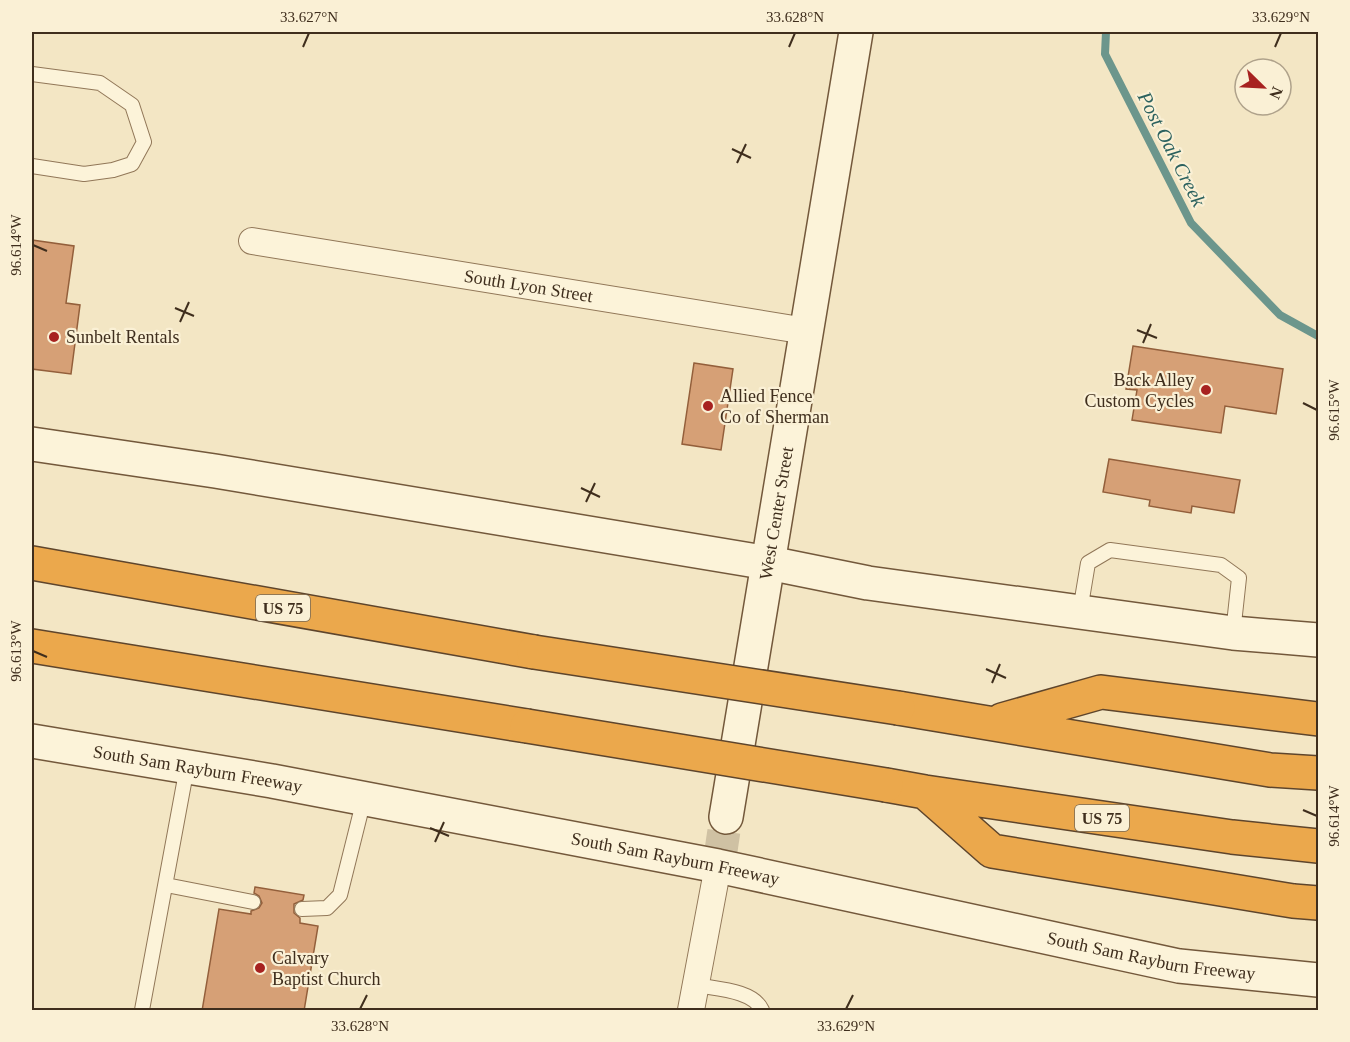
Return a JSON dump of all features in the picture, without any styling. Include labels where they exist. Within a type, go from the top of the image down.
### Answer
[{"type":"highway","name":"US 75","points":[[32,563],[534,652],[993,723],[1270,770],[1318,773]]},
{"type":"highway","name":"US 75","points":[[32,646],[925,792],[1232,837],[1318,846]]},
{"type":"highway","points":[[993,723],[1101,692],[1318,719]]},
{"type":"highway","points":[[925,792],[992,851],[1281,900],[1318,903]]},
{"type":"main road","name":"West Center Street","points":[[726,817],[856,32]]},
{"type":"main road","points":[[32,444],[214,471],[769,563],[868,583],[1233,633],[1318,640]]},
{"type":"main road","name":"South Sam Rayburn Freeway","points":[[32,741],[187,767],[718,865],[1179,966],[1318,980]]},
{"type":"street","name":"South Lyon Street","points":[[252,241],[806,332]]},
{"type":"street","points":[[691,1011],[718,865]]},
{"type":"lane","points":[[32,74],[100,82],[132,105],[144,142],[132,164],[113,170],[84,174],[32,166]]},
{"type":"lane","points":[[1080,611],[1088,563],[1110,550],[1221,565],[1239,578],[1233,633]]},
{"type":"lane","points":[[142,1011],[187,767]]},
{"type":"lane","points":[[302,909],[327,908],[340,894],[364,799]]},
{"type":"lane","points":[[165,885],[253,902]]},
{"type":"lane","points":[[696,985],[753,999],[762,1011]]},
{"type":"building","name":"Sunbelt Rentals","points":[[32,240],[74,246],[66,303],[80,305],[71,374],[32,369]]},
{"type":"building","name":"Back Alley Custom Cycles","points":[[1133,346],[1283,369],[1276,414],[1225,406],[1221,433],[1132,420],[1137,390],[1126,389]]},
{"type":"building","name":"Allied Fence Co of Sherman","points":[[694,363],[733,369],[721,450],[682,444]]},
{"type":"building","points":[[1109,459],[1240,480],[1234,513],[1192,506],[1191,513],[1149,506],[1150,500],[1103,492]]},
{"type":"building","name":"Calvary Baptist Church","points":[[255,887],[304,895],[303,900],[294,904],[294,913],[300,918],[300,923],[318,926],[304,1011],[202,1011],[219,909],[251,914],[251,911],[259,908],[262,903],[259,896],[254,893]]},
{"type":"waterway","name":"Post Oak Creek","points":[[1106,32],[1105,54],[1191,223],[1280,315],[1318,336]]},
{"type":"tunnel","points":[[719,864],[726,817]]},
{"type":"place","name":"Sunbelt Rentals","points":[[54,337]]},
{"type":"place","name":"Back Alley Custom Cycles","points":[[1206,390]]},
{"type":"place","name":"Allied Fence Co of Sherman","points":[[708,406]]},
{"type":"place","name":"Calvary Baptist Church","points":[[260,968]]}]
